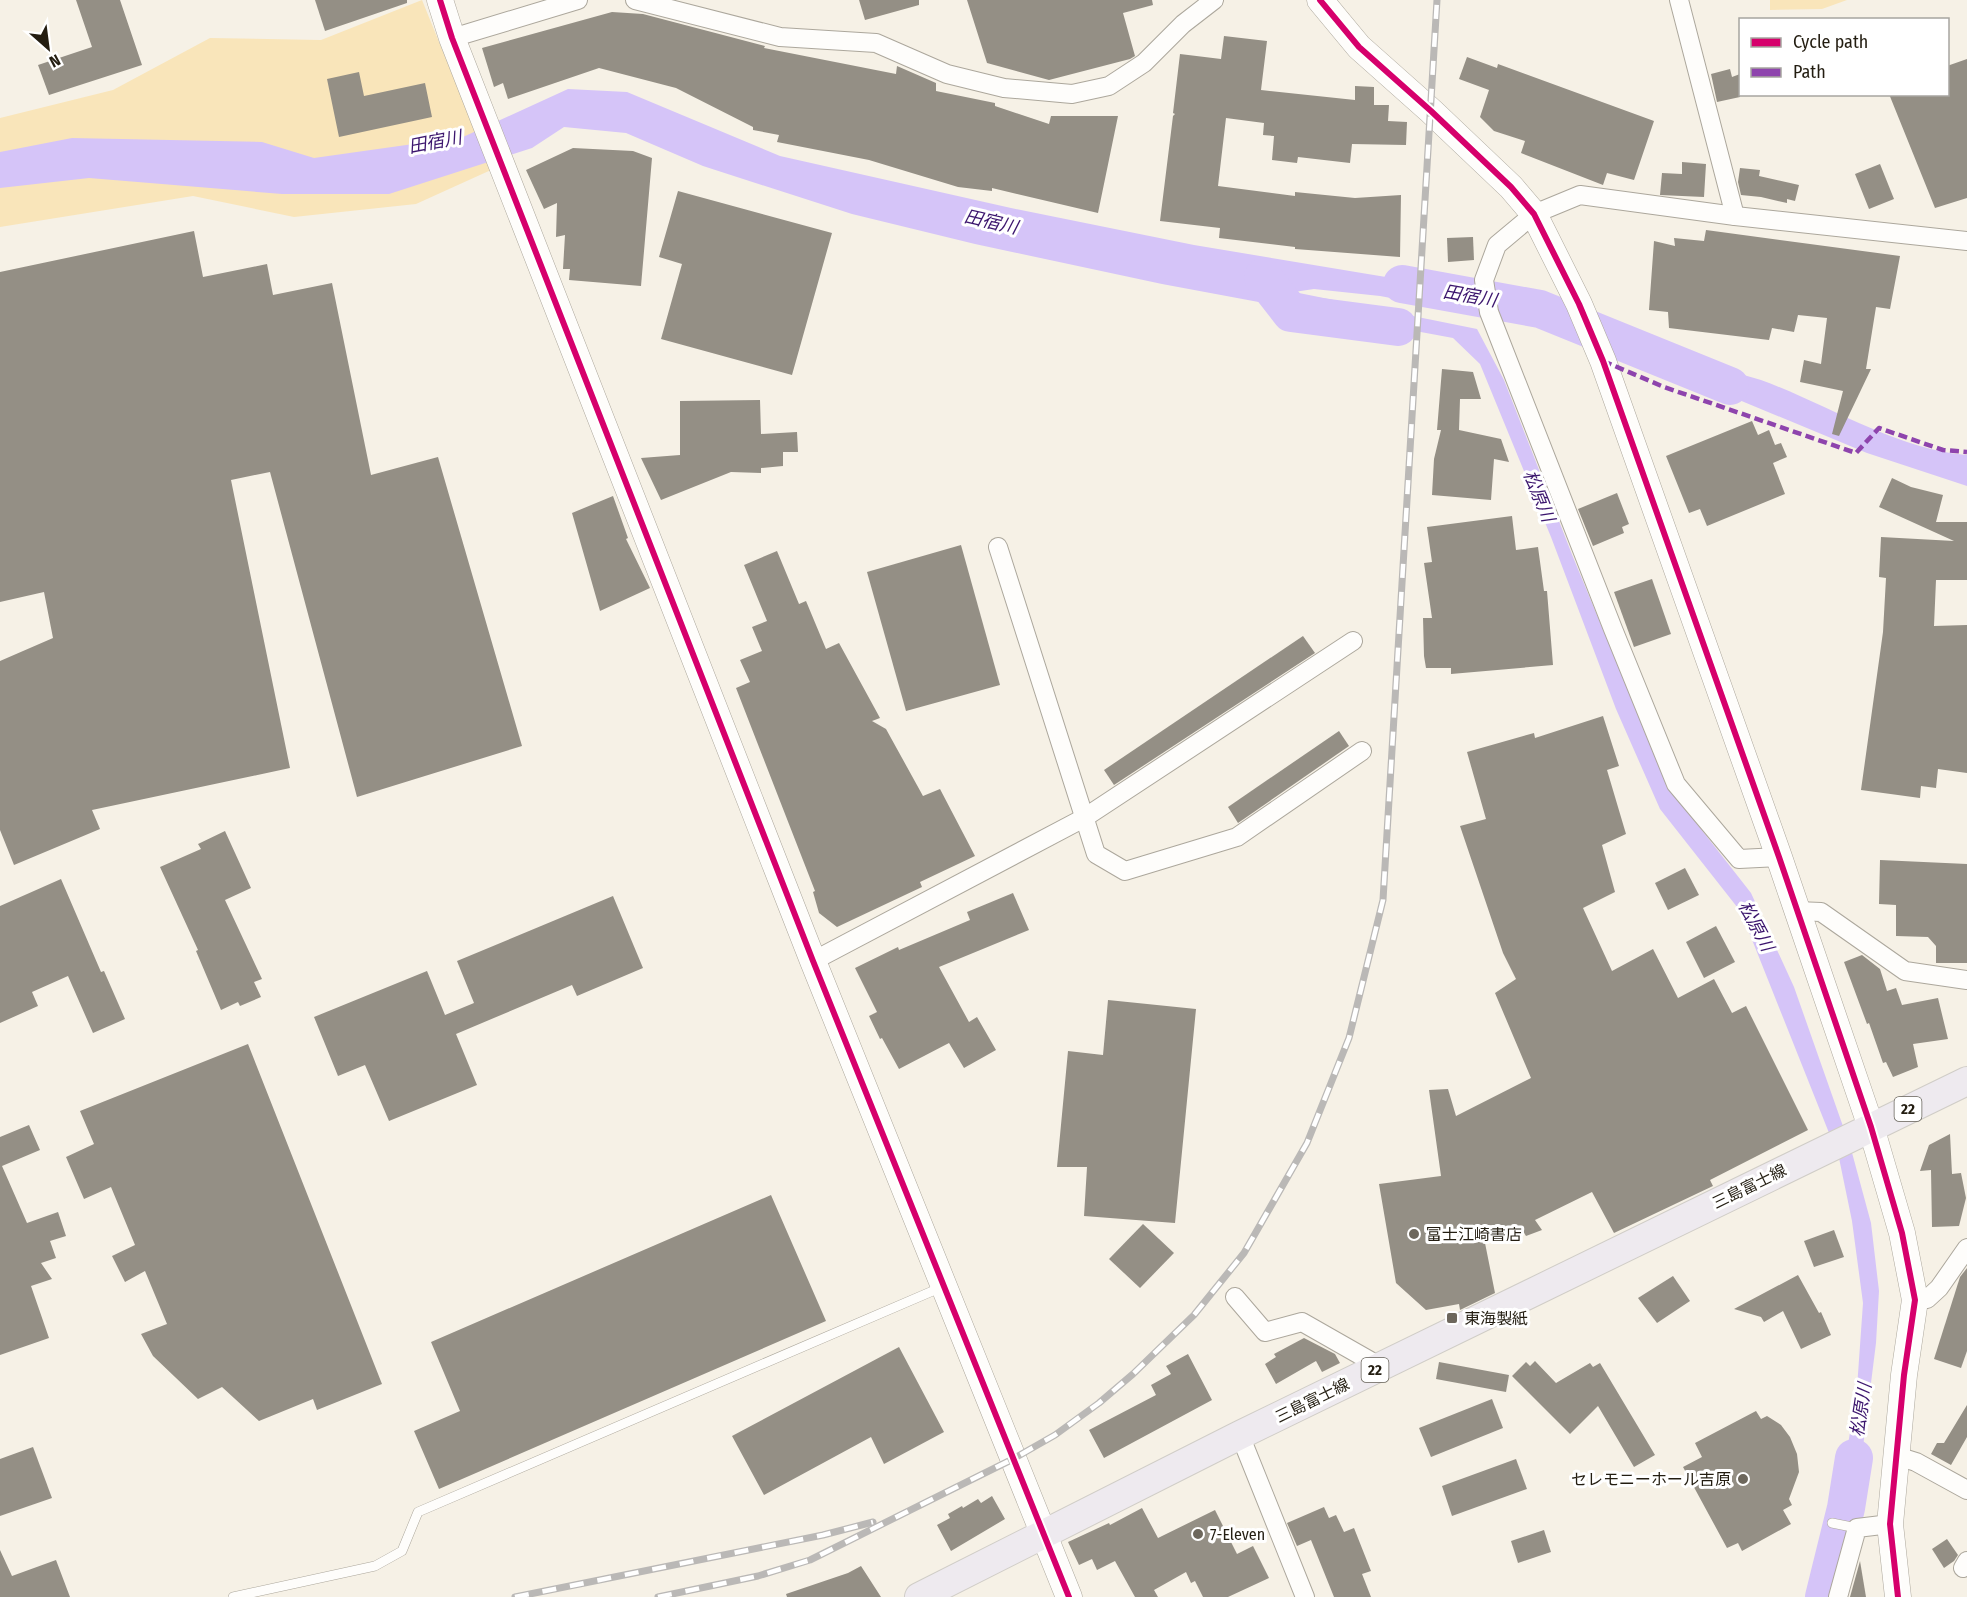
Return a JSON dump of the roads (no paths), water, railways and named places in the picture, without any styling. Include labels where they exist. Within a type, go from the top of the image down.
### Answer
[{"type":"main road","name":"三島富士線","points":[[919,1597],[1240,1435],[1967,1081]]},
{"type":"street","points":[[440,0],[452,38],[813,960],[1069,1597]]},
{"type":"street","points":[[452,38],[578,0]]},
{"type":"street","points":[[635,0],[780,37],[876,43],[946,74],[1004,88],[1072,94],[1109,86],[1144,63],[1183,24],[1214,0]]},
{"type":"street","points":[[1320,0],[1359,47],[1503,179],[1533,214],[1579,304],[1598,349],[1797,911],[1851,1137],[1902,1233],[1915,1300],[1904,1375],[1890,1524],[1898,1597]]},
{"type":"street","points":[[1679,0],[1735,216]]},
{"type":"street","points":[[1779,857],[1738,859],[1676,784],[1489,312],[1484,280],[1497,245],[1533,214],[1580,195],[1735,216],[1967,241]]},
{"type":"street","points":[[998,547],[1096,854],[1125,871],[1236,837],[1362,751]]},
{"type":"street","points":[[813,960],[1084,818],[1353,641]]},
{"type":"street","points":[[1797,911],[1821,912],[1905,971],[1967,980]]},
{"type":"street","points":[[1915,1300],[1927,1299],[1939,1288],[1967,1248]]},
{"type":"street","points":[[1235,1297],[1265,1332],[1302,1322],[1381,1367]]},
{"type":"street","points":[[1240,1435],[1305,1597]]},
{"type":"street","points":[[1897,1456],[1916,1462],[1967,1490]]},
{"type":"street","points":[[1838,1597],[1857,1528],[1890,1524]]},
{"type":"lane","points":[[233,1597],[375,1566],[402,1551],[418,1512],[944,1286]]},
{"type":"lane","points":[[1832,1523],[1857,1528]]},
{"type":"water","points":[[568,89],[627,92],[780,156],[1011,208],[1194,245],[1446,287],[1478,314],[1380,296],[1314,289],[1294,292],[1477,329],[1504,380],[1573,557],[1668,787],[1751,893],[1794,987],[1851,1149],[1871,1223],[1879,1291],[1876,1343],[1855,1511],[1838,1508],[1857,1388],[1863,1303],[1852,1221],[1839,1158],[1741,912],[1660,809],[1616,709],[1551,537],[1480,364],[1453,338],[1162,284],[975,244],[852,214],[703,166],[626,133],[564,127],[532,148],[389,194],[282,194],[89,178],[0,188],[0,152],[72,138],[262,142],[314,158],[463,137]]},
{"type":"water","points":[[1685,360],[1761,380],[1862,425],[1915,445],[1967,455],[1967,486],[1867,453],[1679,375]]},
{"type":"waterway","name":"松原川","points":[[1263,277],[1291,313],[1398,327]]},
{"type":"waterway","name":"田宿川","points":[[1402,284],[1540,309],[1730,386]]},
{"type":"waterway","name":"松原川","points":[[1824,1597],[1846,1508],[1854,1458]]},
{"type":"railway","points":[[658,1597],[758,1576],[810,1560],[1013,1459],[1055,1435],[1099,1403],[1133,1374],[1194,1315],[1244,1253],[1307,1143],[1349,1038],[1383,900],[1437,0]]},
{"type":"railway","points":[[515,1597],[823,1535],[873,1522]]},
{"type":"place","name":"富士江崎書店","points":[[1414,1234]]},
{"type":"place","name":"東海製紙","points":[[1452,1318]]},
{"type":"place","name":"セレモニーホール吉原","points":[[1743,1479]]},
{"type":"place","name":"7-Eleven","points":[[1198,1534]]}]
